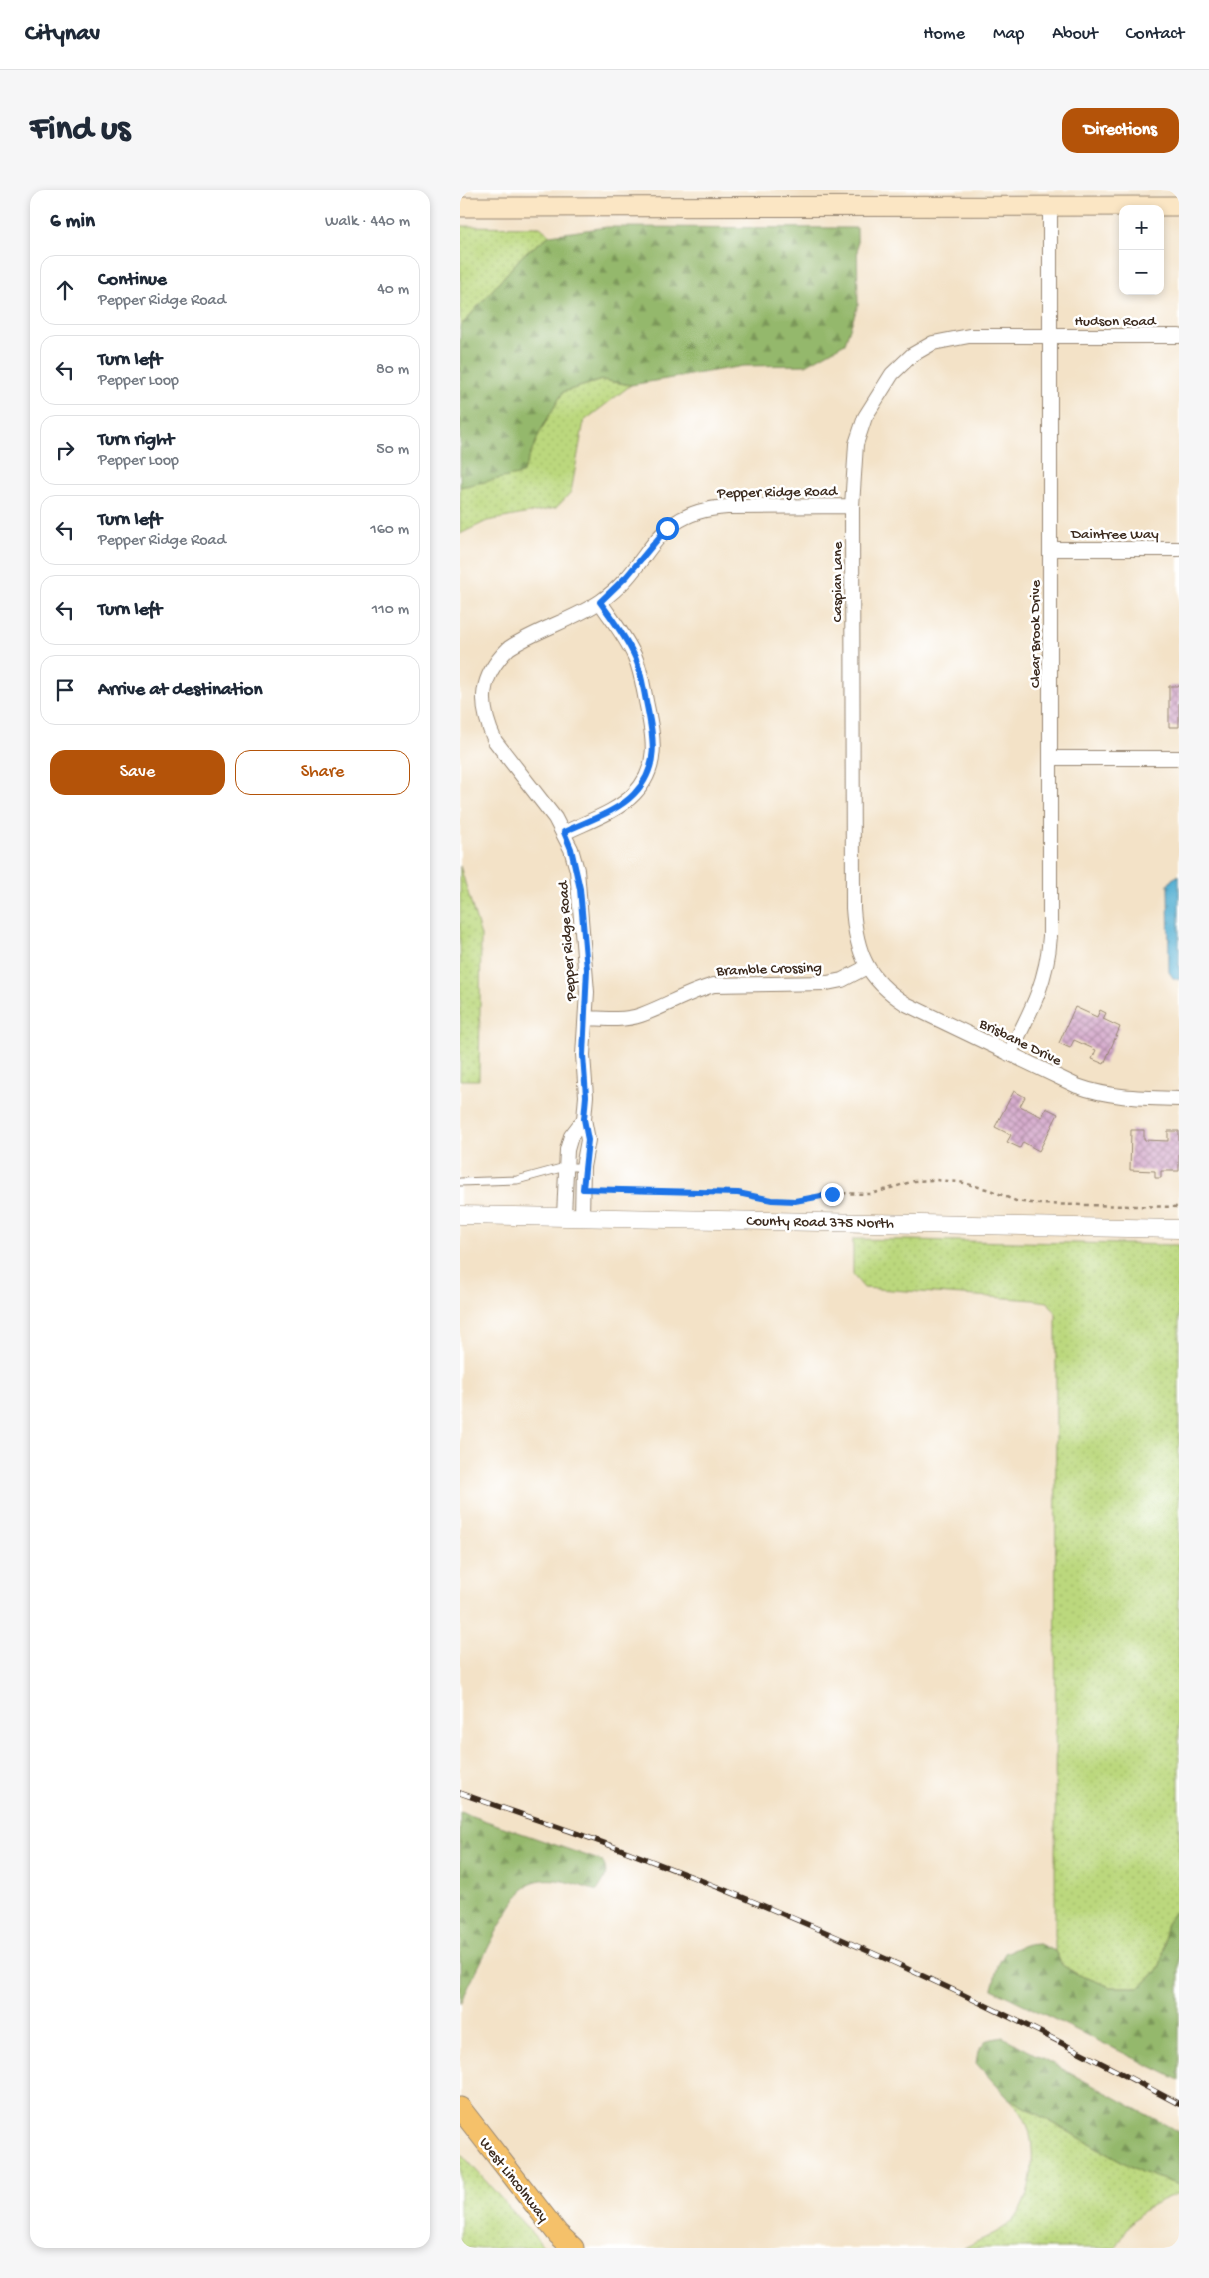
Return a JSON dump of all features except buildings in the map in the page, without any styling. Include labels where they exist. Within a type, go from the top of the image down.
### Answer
[{"type":"main road","points":[[460,207],[1179,206]]},
{"type":"main road","name":"West Lincolnway","points":[[460,2108],[558,2234],[573,2248]]},
{"type":"street","name":"Clear Brook Drive","points":[[1009,1054],[1037,999],[1048,959],[1051,549],[1050,206]]},
{"type":"street","name":"Caspian Lane","points":[[867,967],[857,940],[853,908],[852,506],[856,444],[865,417],[892,374],[912,355],[933,343],[969,336],[1050,336]]},
{"type":"street","name":"Hudson Road","points":[[1050,336],[1179,336]]},
{"type":"street","name":"Pepper Ridge Road","points":[[582,1216],[583,1167],[588,1140],[584,1119],[586,1096],[583,1055],[587,969],[580,889],[571,849],[564,832],[544,801],[495,741],[484,710],[484,692],[489,674],[497,660],[509,648],[600,602],[627,576],[667,528],[686,516],[711,508],[727,507],[852,506]]},
{"type":"street","name":"Daintree Way","points":[[1051,549],[1179,549]]},
{"type":"street","points":[[564,832],[622,804],[634,795],[650,770],[654,755],[654,739],[639,670],[628,644],[600,602]]},
{"type":"street","points":[[1050,758],[1179,758]]},
{"type":"street","name":"Bramble Crossing","points":[[586,1018],[608,1020],[640,1015],[698,989],[714,985],[827,983],[842,980],[867,967]]},
{"type":"street","name":"Brisbane Drive","points":[[867,967],[884,988],[906,1004],[1076,1086],[1096,1093],[1120,1097],[1179,1099]]},
{"type":"street","points":[[564,1216],[565,1166],[570,1136],[584,1119]]},
{"type":"street","name":"County Road 375 North","points":[[460,1215],[1179,1229]]},
{"type":"lane","points":[[460,1182],[517,1180],[565,1166],[583,1167]]},
{"type":"path","points":[[583,1189],[738,1193],[772,1200],[795,1201],[832,1194],[871,1194],[914,1181],[935,1180],[960,1182],[990,1190],[1016,1201],[1039,1204],[1179,1207]]},
{"type":"green space","points":[[460,226],[540,227],[550,235],[523,255],[460,327]]},
{"type":"green space","points":[[607,227],[857,228],[858,305],[845,343],[806,365],[743,366],[631,385],[602,380],[563,392],[541,430],[522,474],[460,487],[460,327],[523,255],[550,235]]},
{"type":"green space","points":[[602,380],[631,385],[584,421],[571,492],[556,508],[487,521],[460,534],[460,487],[541,430],[563,392]]},
{"type":"green space","points":[[460,866],[481,936],[479,1080],[460,1080]]},
{"type":"green space","points":[[853,1239],[1179,1245],[1179,1909],[1172,1916],[1165,1929],[1164,1951],[1159,1967],[1140,1987],[1111,1987],[1077,1974],[1062,1965],[1055,1951],[1056,1314],[1048,1302],[1034,1300],[864,1288],[853,1275]]},
{"type":"green space","points":[[460,1812],[602,1861],[606,1873],[597,1891],[573,1883],[556,1880],[531,1883],[524,1889],[504,1918],[460,2004]]},
{"type":"green space","points":[[1179,1909],[1179,2080],[992,1989],[998,1965],[1005,1953],[1024,1945],[1039,1944],[1055,1951],[1062,1965],[1077,1974],[1111,1987],[1140,1987],[1159,1967],[1164,1951],[1165,1929],[1172,1916]]},
{"type":"green space","points":[[1003,2037],[1179,2132],[1179,2185],[1141,2172],[1008,2098],[976,2063],[978,2051],[987,2040]]},
{"type":"green space","points":[[1008,2098],[1141,2172],[1179,2185],[1179,2193],[1157,2202],[1141,2213],[1128,2227],[1116,2248],[964,2248],[1007,2226],[1019,2212],[1025,2200],[1032,2170],[1031,2140],[1022,2114]]},
{"type":"green space","points":[[460,2152],[545,2248],[460,2248]]},
{"type":"water","points":[[1179,875],[1179,980],[1173,978],[1169,972],[1168,885],[1172,879]]},
{"type":"railway","points":[[460,1793],[620,1849],[834,1936],[1043,2033],[1179,2104]]},
{"type":"route","points":[[667,528],[614,591],[600,602],[628,644],[639,670],[654,739],[654,755],[650,770],[643,784],[634,795],[622,804],[564,832],[577,870],[587,969],[583,1055],[586,1096],[584,1119],[588,1140],[583,1167],[583,1189],[738,1193],[772,1200],[795,1201],[832,1194]]}]
